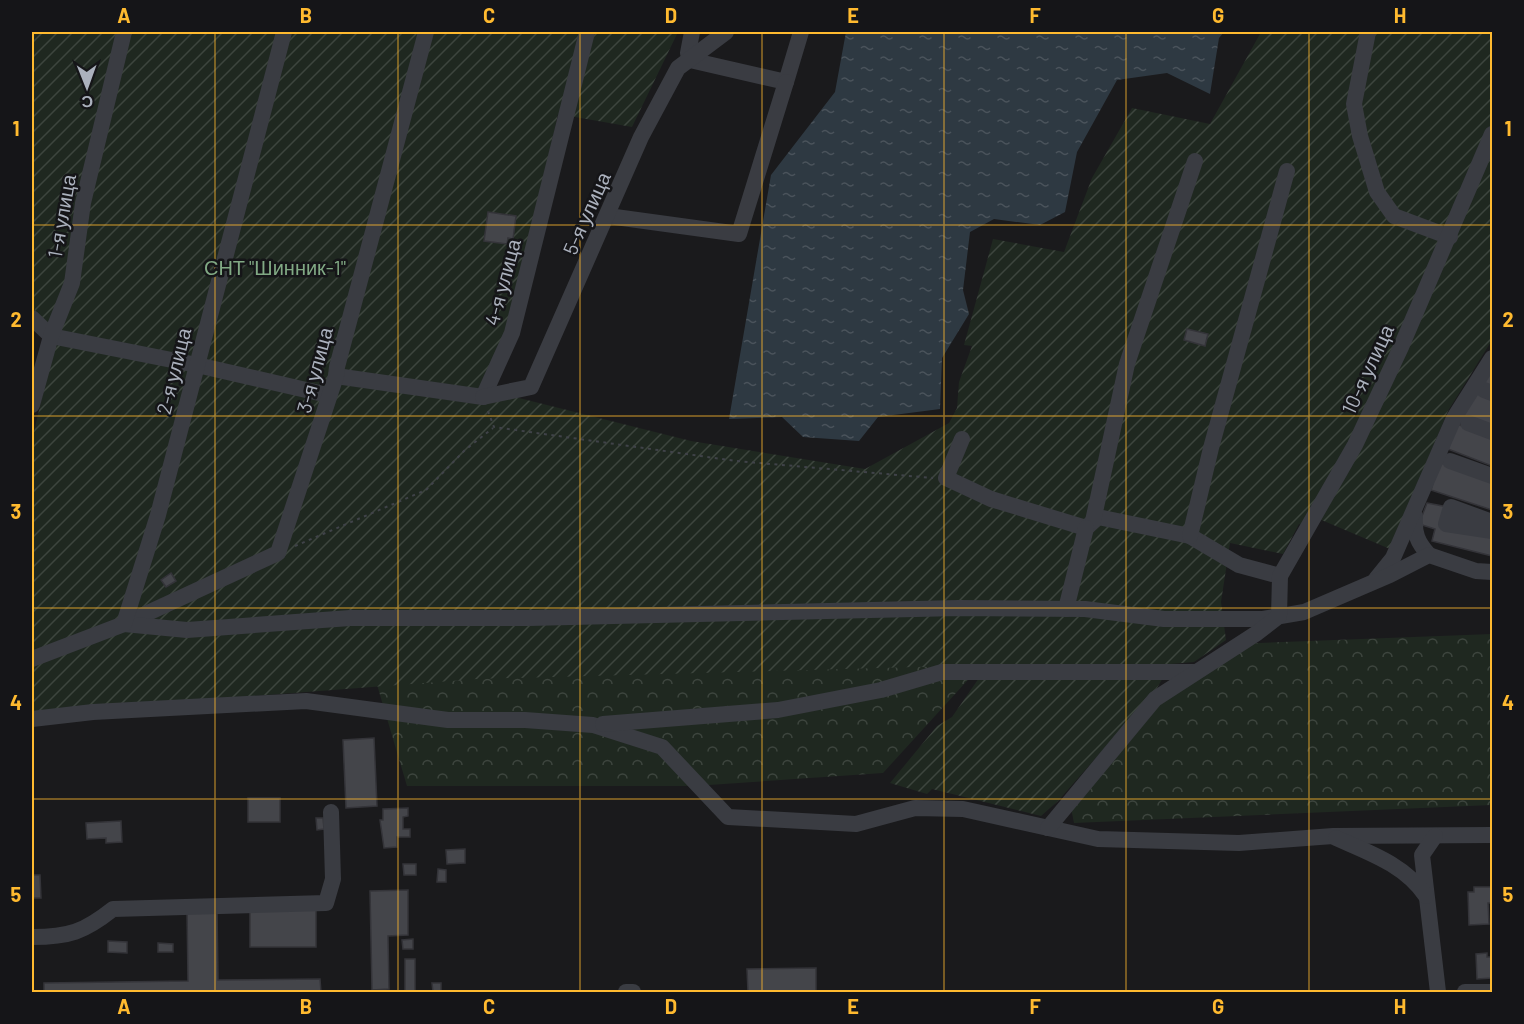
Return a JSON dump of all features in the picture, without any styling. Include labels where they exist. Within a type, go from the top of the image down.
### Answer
[{"type":"street","name":"1-я улица","points":[[32,405],[51,336],[72,283],[83,203],[124,32]]},
{"type":"street","name":"2-я улица","points":[[124,624],[158,515],[284,32]]},
{"type":"street","name":"3-я улица","points":[[278,553],[318,440],[328,395],[336,376],[426,32]]},
{"type":"street","name":"4-я улица","points":[[483,397],[512,333],[587,32]]},
{"type":"street","points":[[692,32],[688,53],[690,60],[786,82]]},
{"type":"street","name":"5-я улица","points":[[483,397],[531,387],[641,138],[678,68],[726,32]]},
{"type":"street","points":[[608,216],[739,234],[801,32]]},
{"type":"street","points":[[1368,32],[1354,104],[1360,136],[1377,192],[1394,216],[1450,237]]},
{"type":"street","name":"10-я улица","points":[[1279,616],[1280,576],[1354,445],[1450,237],[1492,134]]},
{"type":"street","points":[[1066,609],[1089,525],[1127,364],[1195,161]]},
{"type":"street","points":[[1190,536],[1211,448],[1287,171]]},
{"type":"street","points":[[32,318],[51,336],[196,365],[328,395]]},
{"type":"street","points":[[1373,582],[1393,558],[1415,513],[1454,418],[1492,358]]},
{"type":"street","points":[[336,376],[483,397]]},
{"type":"street","points":[[1467,423],[1492,432]]},
{"type":"street","points":[[962,439],[946,478],[992,499],[1089,525]]},
{"type":"street","points":[[1450,461],[1492,476]]},
{"type":"street","points":[[1492,522],[1451,507],[1446,524],[1492,531]]},
{"type":"street","points":[[1415,513],[1414,531],[1419,544],[1429,555],[1476,571],[1492,572]]},
{"type":"street","points":[[1089,525],[1098,517],[1190,536],[1239,565],[1280,576]]},
{"type":"street","points":[[32,659],[124,624],[278,553]]},
{"type":"street","points":[[124,624],[186,630],[350,618],[529,618],[959,608],[1066,609],[1164,619],[1263,619],[1304,612],[1429,555]]},
{"type":"street","points":[[1048,828],[1155,699],[1279,616]]},
{"type":"street","points":[[32,719],[104,712],[306,701],[448,720],[525,720],[593,725],[778,710],[881,690],[942,672],[1197,672]]},
{"type":"street","points":[[593,725],[662,747],[728,817],[856,824],[915,808],[963,809],[1098,839],[1165,842],[1239,843],[1333,836],[1492,835]]},
{"type":"street","points":[[32,937],[62,937],[91,927],[113,909],[326,903],[333,879],[331,812]]},
{"type":"street","points":[[1333,836],[1395,866],[1409,876],[1426,897]]},
{"type":"street","points":[[1435,836],[1422,855],[1438,993]]},
{"type":"street","points":[[1465,993],[1492,992]]},
{"type":"street","points":[[626,993],[633,993]]},
{"type":"path","points":[[483,397],[494,427]]},
{"type":"path","points":[[278,553],[426,490],[465,450],[494,427],[736,461],[952,481]]},
{"type":"green space","name":"СНТ \"Шинник-1\"","points":[[32,32],[678,32],[632,127],[558,114],[510,325],[479,388],[691,441],[865,469],[949,423],[957,408],[959,382],[972,346],[964,345],[993,239],[1064,252],[1092,178],[1132,108],[1210,124],[1261,32],[1492,32],[1492,340],[1448,411],[1390,549],[1312,516],[1306,527],[1299,524],[1283,554],[1230,543],[1221,602],[1226,640],[1194,662],[1171,664],[1157,688],[1058,801],[1041,816],[932,789],[927,794],[890,783],[937,726],[952,717],[988,665],[477,679],[32,713],[32,440],[53,351],[32,304]]},
{"type":"green space","points":[[1492,634],[1492,805],[1074,823],[1069,798],[1160,697],[1233,644]]},
{"type":"green space","points":[[987,659],[883,773],[694,786],[407,786],[375,678]]},
{"type":"water","points":[[846,32],[1224,32],[1219,38],[1210,94],[1167,73],[1117,80],[1077,152],[1065,212],[1040,225],[994,219],[970,232],[963,290],[969,314],[942,358],[940,409],[878,417],[859,441],[803,437],[782,417],[729,419],[771,175],[835,92]]},
{"type":"building","points":[[488,212],[516,216],[513,239],[508,238],[507,244],[484,241]]},
{"type":"building","points":[[1187,329],[1208,334],[1205,346],[1184,340]]},
{"type":"building","points":[[1492,363],[1492,387],[1482,382]]},
{"type":"building","points":[[1474,391],[1492,398],[1492,427],[1461,415]]},
{"type":"building","points":[[1455,423],[1492,438],[1492,466],[1448,449]]},
{"type":"building","points":[[1439,462],[1492,482],[1492,510],[1431,490]]},
{"type":"building","points":[[1427,503],[1448,507],[1492,538],[1492,556],[1432,541],[1435,529],[1419,524]]},
{"type":"building","points":[[171,573],[176,581],[166,587],[161,580]]},
{"type":"building","points":[[374,738],[377,806],[346,808],[343,740]]},
{"type":"building","points":[[248,798],[280,798],[280,822],[248,822]]},
{"type":"building","points":[[408,808],[408,816],[403,817],[403,829],[410,829],[410,837],[397,837],[397,847],[384,848],[380,820],[383,820],[383,809]]},
{"type":"building","points":[[316,818],[323,818],[324,829],[317,830]]},
{"type":"building","points":[[121,821],[122,842],[106,843],[106,838],[87,839],[86,823]]},
{"type":"building","points":[[465,849],[465,863],[447,864],[446,850]]},
{"type":"building","points":[[403,864],[416,864],[416,875],[404,875]]},
{"type":"building","points":[[438,869],[446,870],[446,882],[437,882]]},
{"type":"building","points":[[32,875],[40,875],[41,898],[32,898]]},
{"type":"building","points":[[1474,887],[1492,887],[1492,903],[1488,903],[1489,924],[1469,925],[1468,892],[1474,892]]},
{"type":"building","points":[[408,890],[408,935],[388,936],[389,989],[372,990],[370,891]]},
{"type":"building","points":[[217,909],[218,980],[320,979],[321,992],[44,992],[44,983],[188,981],[187,910]]},
{"type":"building","points":[[250,910],[316,910],[316,947],[250,947]]},
{"type":"building","points":[[413,939],[413,949],[403,949],[402,940]]},
{"type":"building","points":[[108,941],[127,942],[127,953],[108,952]]},
{"type":"building","points":[[158,943],[173,944],[173,952],[158,952]]},
{"type":"building","points":[[1487,953],[1487,957],[1492,957],[1492,978],[1477,979],[1476,954]]},
{"type":"building","points":[[405,959],[415,959],[415,992],[405,992]]},
{"type":"building","points":[[816,968],[816,992],[748,992],[747,969]]},
{"type":"building","points":[[432,983],[441,983],[441,992],[433,992]]}]
